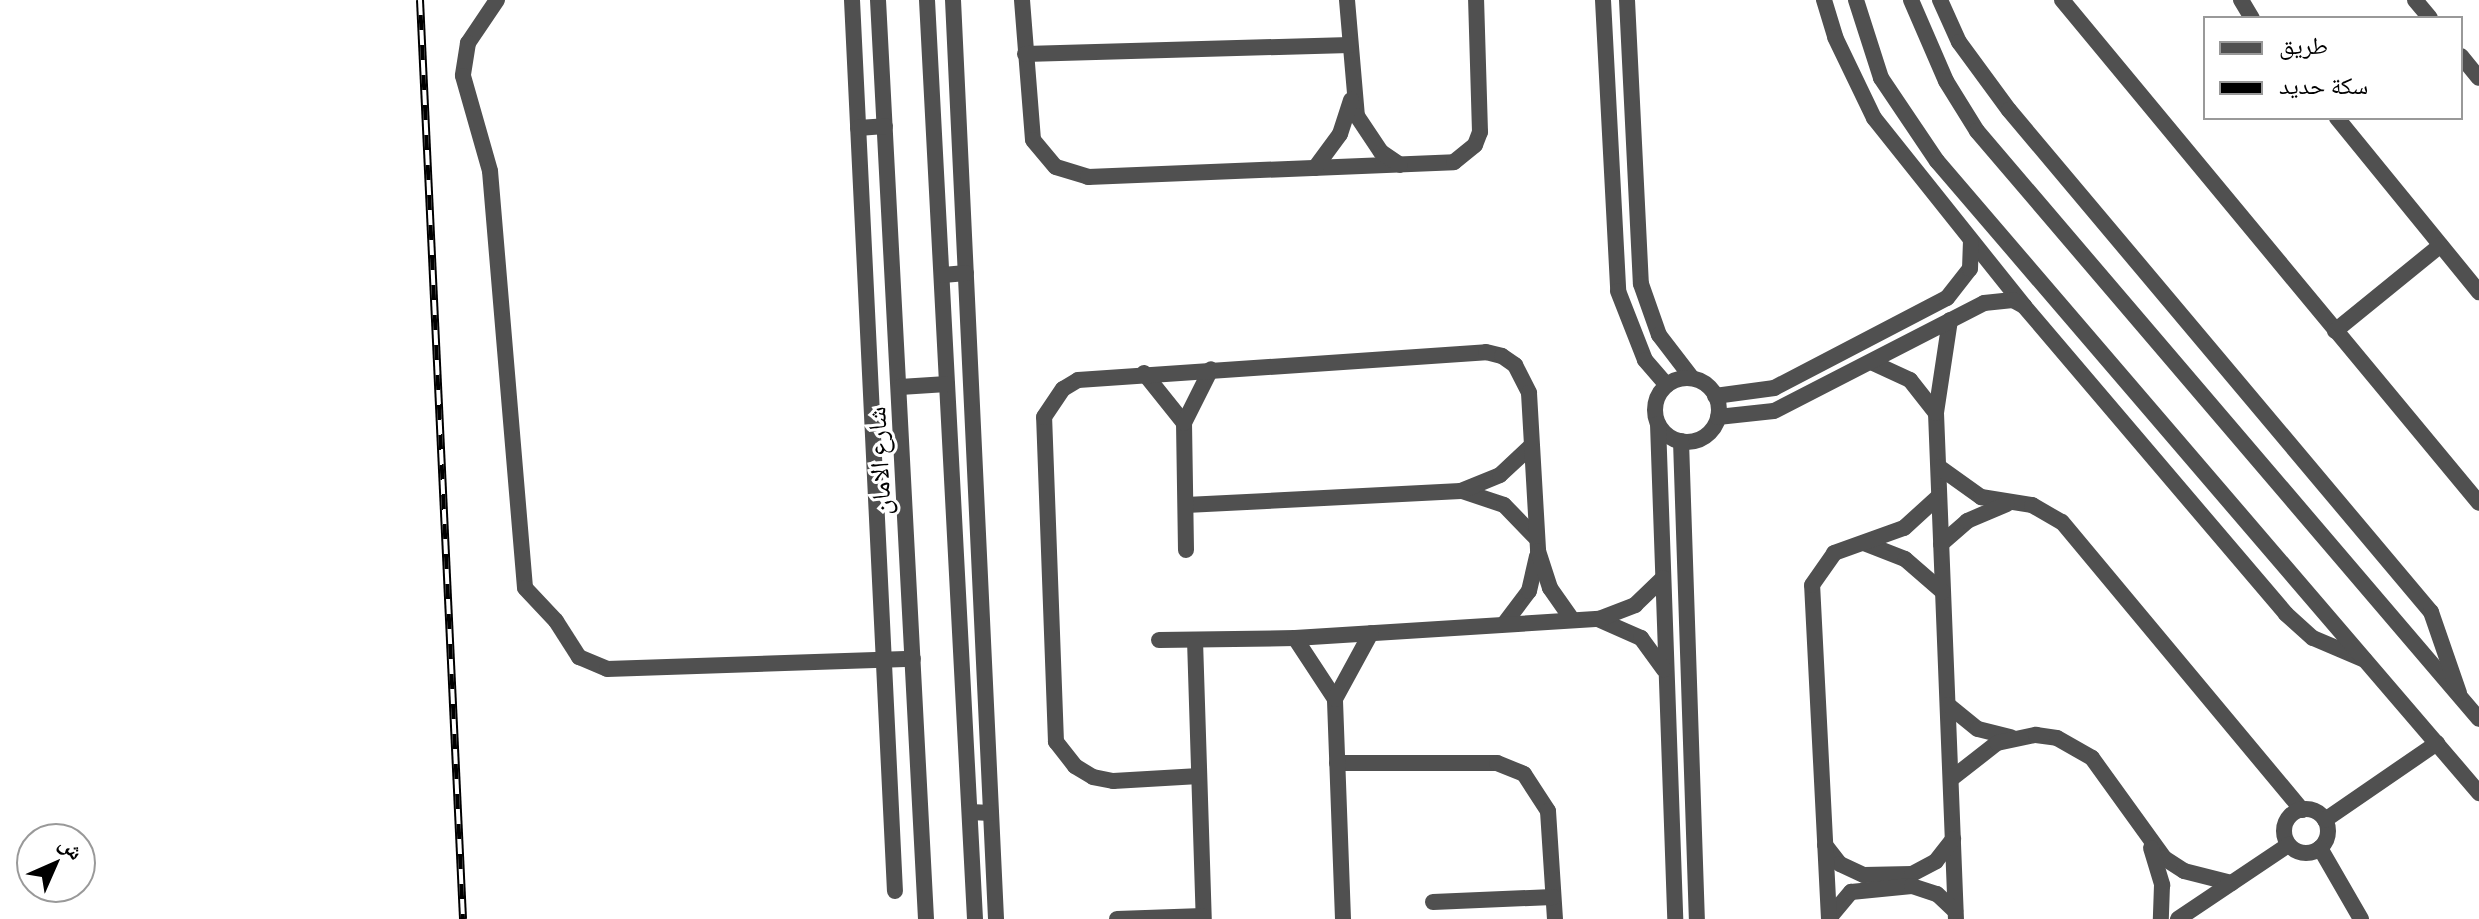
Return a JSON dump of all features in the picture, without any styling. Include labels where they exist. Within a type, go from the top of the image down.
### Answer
[{"type":"street","points":[[497,0],[468,43],[463,76],[490,171],[525,588],[556,621],[579,657],[607,669],[913,659]]},
{"type":"street","points":[[852,0],[895,891]]},
{"type":"street","name":"شارع الامان","points":[[878,0],[926,919]]},
{"type":"street","points":[[927,0],[975,919]]},
{"type":"street","points":[[953,0],[996,919]]},
{"type":"street","points":[[1022,0],[1033,140],[1043,156],[1072,174],[1454,162],[1475,145],[1482,119],[1476,0]]},
{"type":"street","points":[[1347,0],[1352,94],[1367,136],[1400,165]]},
{"type":"street","points":[[1603,0],[1618,291],[1645,360],[1667,385]]},
{"type":"street","points":[[1627,0],[1641,284],[1659,335],[1692,378],[1715,396],[1718,417],[1705,437],[1681,441],[1658,424]]},
{"type":"street","points":[[1824,0],[1858,91],[1919,176],[2024,306],[2110,403],[2292,621],[2329,647],[2365,660]]},
{"type":"street","points":[[1856,0],[1881,78],[1937,161],[2479,793]]},
{"type":"street","points":[[1911,0],[1946,81],[1977,131],[2479,719]]},
{"type":"street","points":[[1940,0],[1959,42],[2000,100],[2431,612],[2448,650],[2460,698]]},
{"type":"street","points":[[2062,0],[2479,503]]},
{"type":"street","points":[[2415,0],[2428,16]]},
{"type":"street","points":[[1025,54],[1350,45]]},
{"type":"street","points":[[2463,58],[2479,78]]},
{"type":"street","points":[[1315,168],[1340,134],[1352,94]]},
{"type":"street","points":[[2339,120],[2479,292]]},
{"type":"street","points":[[858,128],[885,126]]},
{"type":"street","points":[[1919,176],[1937,161]]},
{"type":"street","points":[[1715,396],[1774,388],[1947,298],[1970,269],[1971,241]]},
{"type":"street","points":[[2335,331],[2441,245]]},
{"type":"street","points":[[943,275],[966,273]]},
{"type":"street","points":[[1718,417],[1774,411],[1950,320],[2000,300],[2024,306]]},
{"type":"street","points":[[1950,320],[1936,413],[1956,915]]},
{"type":"street","points":[[1199,776],[1113,781],[1093,777],[1075,766],[1056,742],[1044,417],[1051,401],[1078,380],[1144,373],[1486,352],[1515,365],[1524,378],[1537,544],[1550,588],[1572,620]]},
{"type":"street","points":[[1871,362],[1910,380],[1936,413]]},
{"type":"street","points":[[1186,550],[1184,423],[1211,369]]},
{"type":"street","points":[[1144,373],[1184,423]]},
{"type":"street","points":[[1675,919],[1656,403],[1667,385],[1692,378]]},
{"type":"street","points":[[900,387],[947,384]]},
{"type":"street","points":[[2110,403],[2130,385]]},
{"type":"street","points":[[1681,441],[1697,919]]},
{"type":"street","points":[[1186,505],[1461,491],[1500,475],[1531,446]]},
{"type":"street","points":[[1939,467],[1973,493],[2040,509],[2062,522],[2302,810]]},
{"type":"street","points":[[1461,491],[1504,505],[1537,544],[1529,591],[1504,624]]},
{"type":"street","points":[[1829,919],[1812,585],[1834,553],[1904,528],[1939,496]]},
{"type":"street","points":[[1941,544],[1975,516],[2015,503]]},
{"type":"street","points":[[1858,542],[1905,559],[1943,592]]},
{"type":"street","points":[[1159,640],[1295,638],[1599,619],[1635,605],[1663,578]]},
{"type":"street","points":[[1599,619],[1641,638],[1666,676]]},
{"type":"street","points":[[1343,919],[1335,699],[1371,633]]},
{"type":"street","points":[[1295,638],[1335,699]]},
{"type":"street","points":[[1117,919],[1204,917],[1195,640]]},
{"type":"street","points":[[1948,705],[1978,729],[2016,738],[2057,738],[2084,752],[2147,840],[2184,871],[2231,883]]},
{"type":"street","points":[[1951,779],[1979,752],[2016,738]]},
{"type":"street","points":[[2325,820],[2437,743]]},
{"type":"street","points":[[1337,763],[1497,763],[1524,774],[1548,811],[1555,919]]},
{"type":"street","points":[[2302,810],[2315,811],[2325,820],[2328,835],[2320,848],[2307,854],[2288,845],[2286,820],[2302,810]]},
{"type":"street","points":[[970,812],[991,813]]},
{"type":"street","points":[[1824,843],[1851,871],[1912,874],[1936,861],[1953,839]]},
{"type":"street","points":[[2147,840],[2162,885],[2161,919]]},
{"type":"street","points":[[2178,919],[2288,845]]},
{"type":"street","points":[[2320,848],[2361,919]]},
{"type":"street","points":[[1829,919],[1841,898],[1875,888],[1925,889],[1956,915]]},
{"type":"street","points":[[1433,902],[1553,897]]},
{"type":"railway","points":[[420,0],[463,919]]}]
